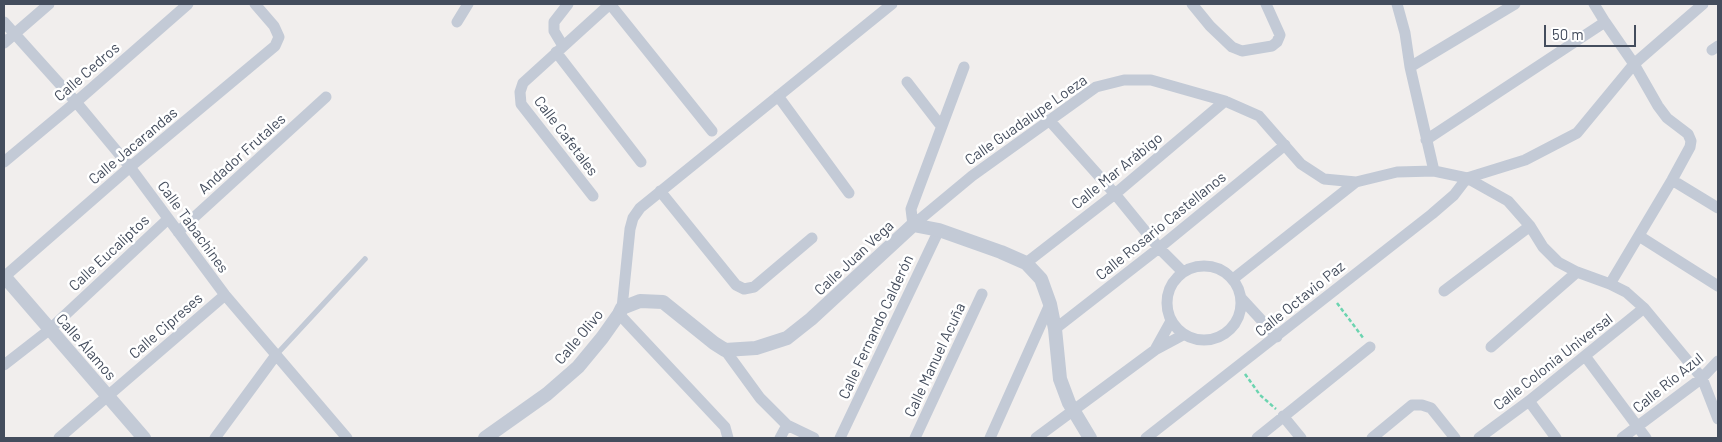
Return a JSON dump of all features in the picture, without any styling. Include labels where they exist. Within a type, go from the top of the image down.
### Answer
[{"type":"street","points":[[4,43],[49,4]]},
{"type":"street","name":"Calle Cedros","points":[[4,162],[188,4]]},
{"type":"street","name":"Calle Jacarandas","points":[[4,277],[130,167],[275,46],[279,36],[274,26],[255,4]]},
{"type":"street","points":[[457,22],[468,4]]},
{"type":"street","points":[[568,4],[554,22],[554,31],[560,49],[641,162]]},
{"type":"street","points":[[560,49],[610,4],[712,131]]},
{"type":"street","points":[[812,238],[754,287],[744,289],[736,285],[660,191],[892,4]]},
{"type":"street","points":[[1192,4],[1210,26],[1232,47],[1242,51],[1272,46],[1277,42],[1280,35],[1266,4]]},
{"type":"street","points":[[1397,4],[1405,33],[1410,67],[1434,171]]},
{"type":"street","points":[[1410,67],[1515,4]]},
{"type":"street","points":[[1594,4],[1604,22],[1634,64],[1658,106],[1667,118],[1688,134],[1690,141],[1690,147],[1672,180],[1610,284]]},
{"type":"street","points":[[1467,178],[1525,160],[1577,134],[1634,64],[1703,4]]},
{"type":"street","name":"Calle Tabachines","points":[[4,22],[76,102],[130,167],[225,295],[347,438]]},
{"type":"street","points":[[1426,140],[1604,22]]},
{"type":"street","name":"Calle Cafetales","points":[[560,49],[522,83],[520,92],[521,104],[593,196]]},
{"type":"street","points":[[912,225],[911,209],[964,67]]},
{"type":"street","name":"Calle Guadalupe Loeza","points":[[912,225],[972,176],[1096,87],[1124,80],[1151,80],[1225,101],[1259,116],[1301,164],[1324,179],[1356,182],[1396,172],[1434,171],[1467,178]]},
{"type":"street","points":[[907,82],[941,126]]},
{"type":"street","points":[[778,96],[849,193]]},
{"type":"street","name":"Andador Frutales","points":[[178,232],[326,97]]},
{"type":"street","name":"Calle Mar Arábigo","points":[[1026,263],[1115,194],[1225,101]]},
{"type":"street","points":[[1049,120],[1115,194],[1159,248],[1183,272]]},
{"type":"street","name":"Calle Rosario Castellanos","points":[[1055,329],[1159,248],[1285,145]]},
{"type":"street","points":[[1467,178],[1508,202],[1530,226],[1543,247],[1558,262],[1626,292],[1644,308],[1702,378],[1718,419]]},
{"type":"street","name":"Calle Octavio Paz","points":[[1146,438],[1240,367],[1432,214],[1454,195],[1467,178]]},
{"type":"street","points":[[1672,180],[1718,208]]},
{"type":"street","points":[[1233,279],[1356,182]]},
{"type":"street","name":"Calle Olivo","points":[[485,438],[547,394],[578,367],[620,311],[633,218],[640,208],[660,191]]},
{"type":"street","name":"Calle Eucaliptos","points":[[4,365],[49,330],[168,219]]},
{"type":"street","name":"Calle Juan Vega","points":[[725,350],[756,348],[787,338],[811,319],[912,225],[939,230],[1026,263],[1041,279],[1050,304],[1055,329],[1060,379],[1069,403],[1090,438]]},
{"type":"street","points":[[1444,291],[1530,226]]},
{"type":"street","name":"Calle Fernando Calderón","points":[[840,438],[939,230]]},
{"type":"street","points":[[1639,236],[1718,286]]},
{"type":"street","points":[[1242,299],[1238,320],[1224,336],[1203,342],[1183,334],[1171,322],[1166,304],[1171,286],[1183,272],[1200,266],[1218,268],[1233,279],[1242,299],[1277,337]]},
{"type":"street","points":[[1491,347],[1577,272]]},
{"type":"street","name":"Calle Álamos","points":[[4,277],[144,438]]},
{"type":"street","name":"Calle Manuel Acuña","points":[[914,438],[982,294]]},
{"type":"street","name":"Calle Cipreses","points":[[59,438],[225,295]]},
{"type":"street","points":[[728,438],[725,428],[620,311],[640,300],[663,302],[725,350],[760,398],[787,425],[814,438]]},
{"type":"street","points":[[990,438],[1050,304]]},
{"type":"street","name":"Calle Colonia Universal","points":[[1479,438],[1529,401],[1644,308]]},
{"type":"street","points":[[1155,350],[1171,322]]},
{"type":"street","points":[[1036,438],[1155,350],[1183,334]]},
{"type":"street","points":[[1257,438],[1370,347]]},
{"type":"street","points":[[220,436],[276,355]]},
{"type":"street","points":[[1585,356],[1646,438]]},
{"type":"street","name":"Calle Río Azul","points":[[1622,438],[1702,378],[1718,361]]},
{"type":"street","points":[[1529,401],[1556,438]]},
{"type":"street","points":[[1372,438],[1412,405],[1432,408],[1455,438]]},
{"type":"street","points":[[1284,416],[1301,438]]},
{"type":"street","points":[[780,438],[787,425]]},
{"type":"lane","points":[[276,355],[365,259]]},
{"type":"path","points":[[1330,294],[1370,347]]},
{"type":"path","points":[[1240,367],[1260,395],[1284,416]]}]
